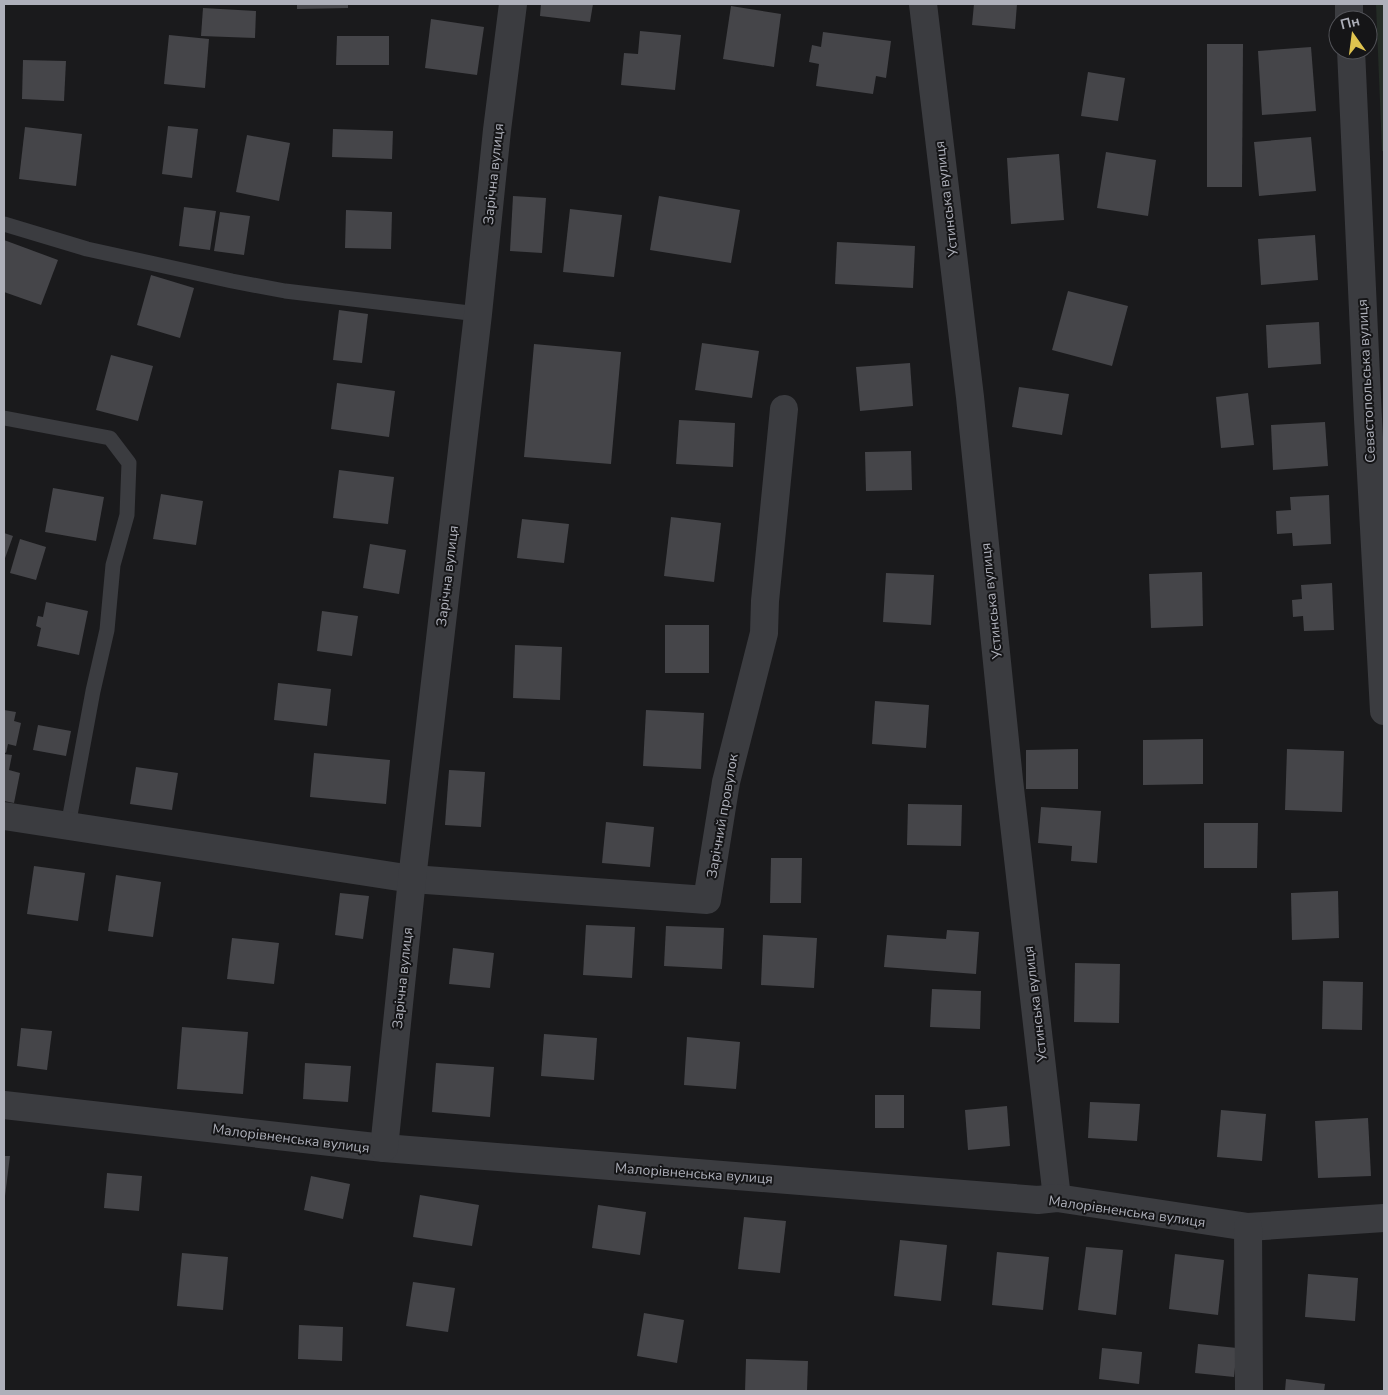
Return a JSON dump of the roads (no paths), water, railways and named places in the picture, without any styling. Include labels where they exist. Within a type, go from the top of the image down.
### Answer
[{"type":"street","name":"Зарічна вулиця","points":[[384,1148],[412,879],[513,4]]},
{"type":"street","name":"Устинська вулиця","points":[[923,4],[970,397],[1010,790],[1057,1198]]},
{"type":"street","name":"Севастопольська вулиця","points":[[1352,60],[1376,418],[1384,711]]},
{"type":"street","name":"Зарічний провулок","points":[[412,879],[707,900],[726,782],[764,633],[765,601],[784,409]]},
{"type":"street","points":[[4,816],[412,879]]},
{"type":"street","name":"Малорівненська вулиця","points":[[4,1105],[384,1148],[1038,1200],[1057,1198],[1248,1227],[1384,1218]]},
{"type":"street","points":[[1248,1227],[1249,1391]]},
{"type":"lane","points":[[4,224],[88,249],[240,283],[285,291],[478,314]]},
{"type":"lane","points":[[4,418],[110,438],[129,463],[127,515],[113,565],[107,630],[93,692],[68,826]]}]
